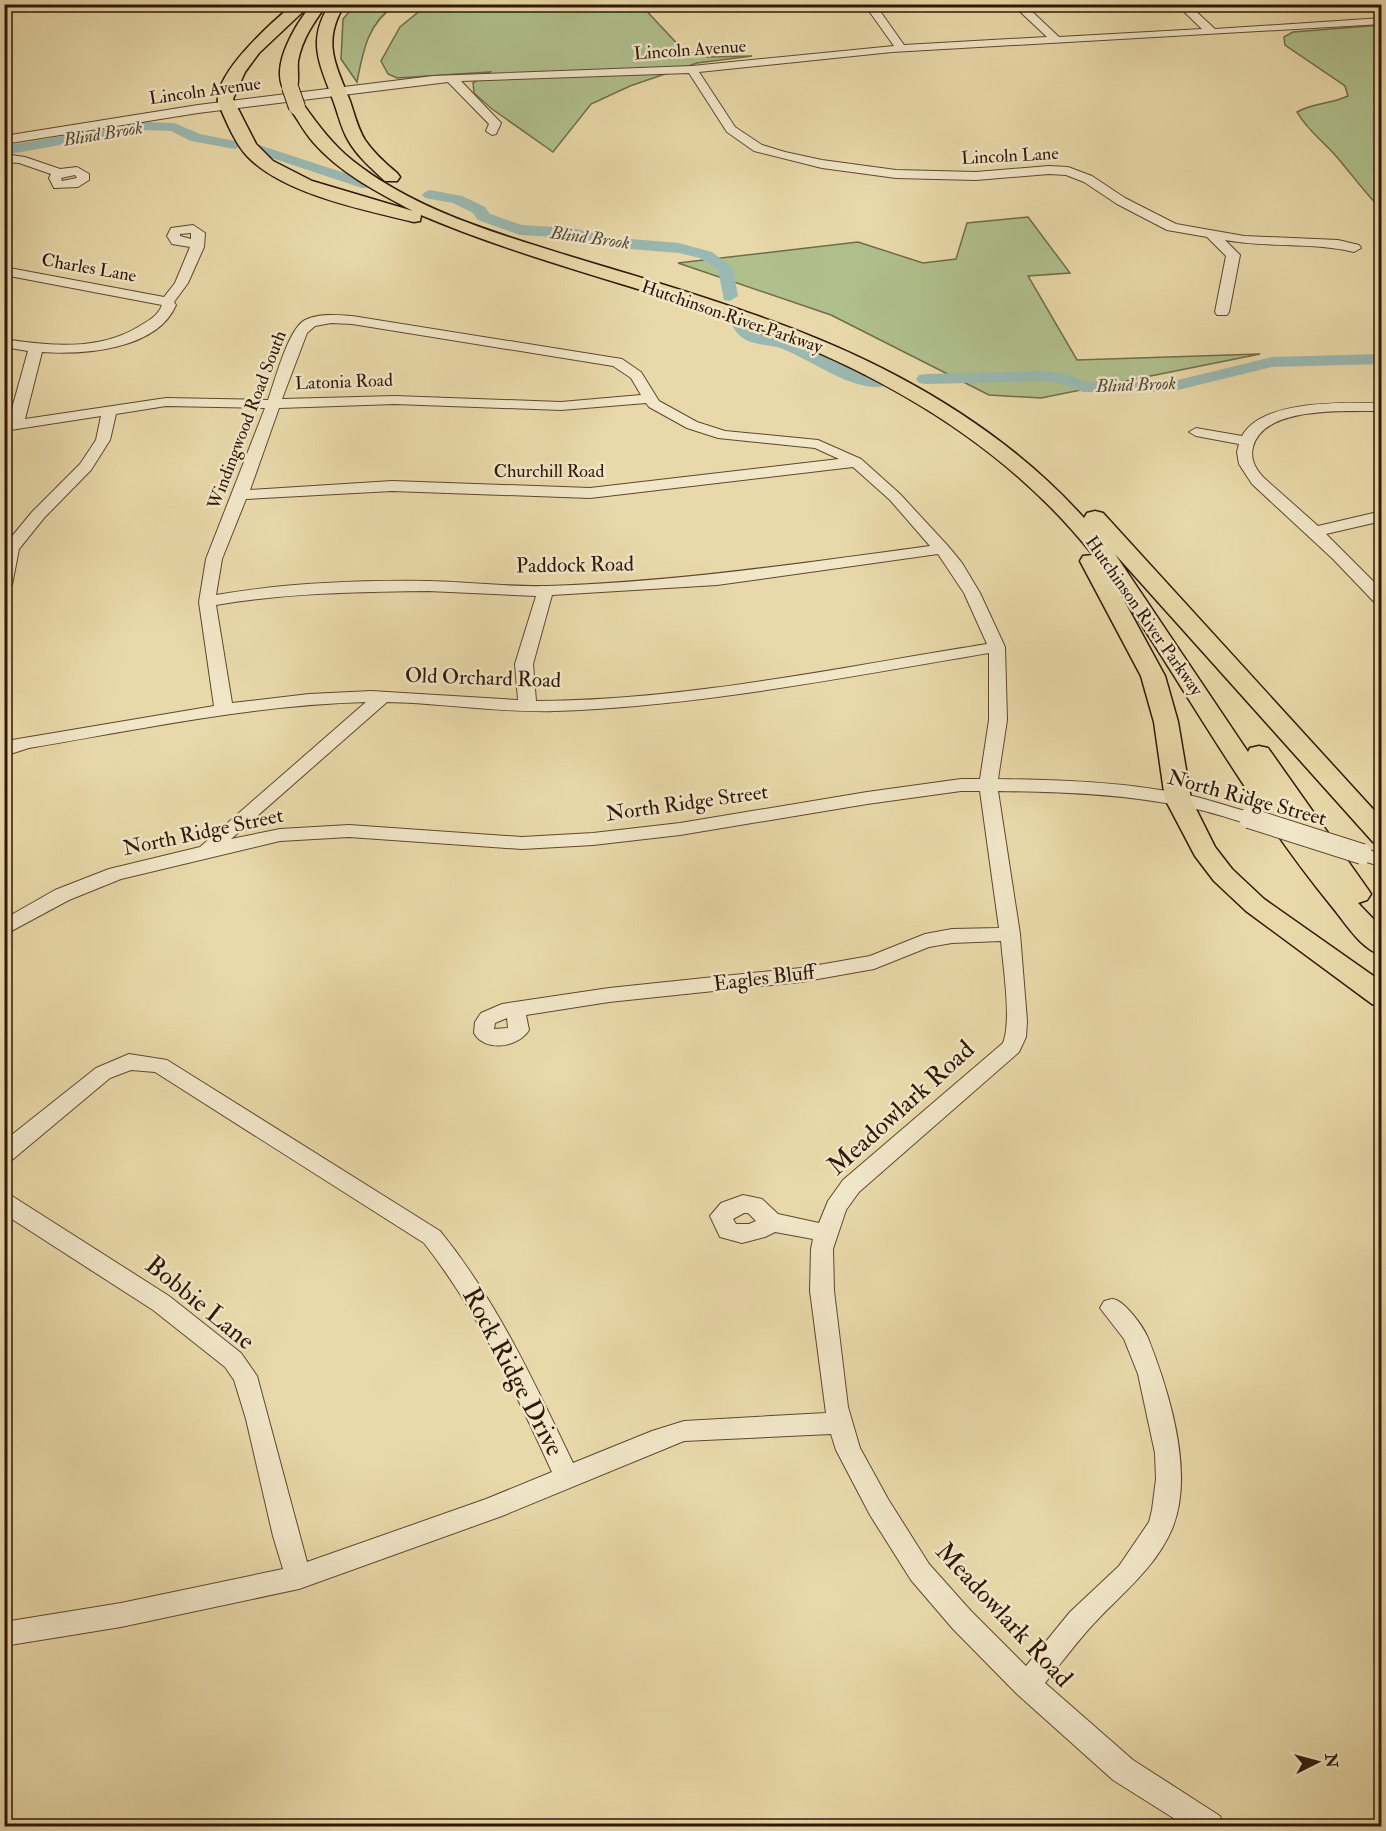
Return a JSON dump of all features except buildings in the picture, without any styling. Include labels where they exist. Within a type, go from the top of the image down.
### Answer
[{"type":"highway","points":[[304,4],[277,25],[248,56],[225,97],[227,106],[242,134],[259,158],[276,170],[313,186],[540,257],[598,271]]},
{"type":"highway","name":"Hutchinson River Parkway","points":[[320,4],[304,25],[293,46],[289,69],[308,126],[323,143],[357,171],[482,233],[742,316],[824,348],[915,394],[991,445],[1054,499],[1109,561],[1299,847],[1334,893],[1382,946]]},
{"type":"highway","name":"Hutchinson River Parkway","points":[[295,86],[304,44],[315,23],[330,4]]},
{"type":"highway","points":[[338,4],[327,25],[323,46],[327,67],[338,91],[350,130],[360,147],[377,166],[410,196],[459,217]]},
{"type":"highway","name":"Hutchinson River Parkway","points":[[302,106],[337,145],[389,182],[459,217],[531,244],[754,313],[836,345],[902,378],[952,407],[999,439],[1043,475],[1092,523],[1124,561],[1338,867],[1382,922]]},
{"type":"highway","points":[[991,445],[1047,501],[1072,531],[1139,648],[1153,676],[1162,703],[1178,799],[1204,850],[1238,890],[1279,924],[1382,997]]},
{"type":"highway","points":[[1043,475],[1101,523],[1382,836]]},
{"type":"street","points":[[869,4],[901,48]]},
{"type":"street","points":[[1017,4],[1055,39]]},
{"type":"street","points":[[1181,4],[1212,32]]},
{"type":"street","name":"Lincoln Avenue","points":[[4,140],[227,106],[451,78],[692,69],[901,48],[1382,21]]},
{"type":"street","name":"Lincoln Lane","points":[[692,69],[731,129],[758,148],[822,164],[896,174],[967,176],[1049,170],[1068,171],[1088,179],[1121,201],[1172,227],[1244,240],[1338,244],[1354,248]]},
{"type":"street","points":[[451,78],[495,123],[492,131]]},
{"type":"street","points":[[4,158],[21,160],[59,173]]},
{"type":"street","points":[[1214,236],[1233,255],[1222,312]]},
{"type":"street","points":[[4,343],[36,349],[79,348],[133,336],[164,315],[169,305],[167,302],[180,283],[197,247],[196,243]]},
{"type":"street","name":"Charles Lane","points":[[4,271],[167,302]]},
{"type":"street","name":"Windingwood Road South","points":[[224,711],[207,602],[214,559],[304,326],[314,321],[328,319],[352,320],[617,362],[636,375],[649,398]]},
{"type":"street","points":[[11,426],[36,349]]},
{"type":"street","points":[[649,398],[654,404],[711,433],[818,444],[856,462],[895,497],[954,563],[972,593],[997,647]]},
{"type":"street","name":"Latonia Road","points":[[11,426],[166,402],[274,404],[395,400],[561,406],[649,398]]},
{"type":"street","points":[[1382,407],[1323,408],[1281,416],[1252,430],[1245,441],[1244,455],[1248,468],[1259,481],[1314,532],[1382,601]]},
{"type":"street","points":[[4,585],[11,548],[38,515],[86,467],[103,440],[109,411]]},
{"type":"street","points":[[1196,432],[1245,441]]},
{"type":"street","name":"Churchill Road","points":[[240,495],[392,486],[590,493],[856,462]]},
{"type":"street","points":[[1314,532],[1382,516]]},
{"type":"street","name":"Paddock Road","points":[[207,602],[264,592],[321,588],[428,586],[545,591],[717,580],[942,549]]},
{"type":"street","points":[[528,706],[524,685],[524,664],[545,591]]},
{"type":"street","name":"Old Orchard Road","points":[[4,751],[12,746],[29,742],[303,700],[382,696],[528,706],[637,700],[732,689],[997,647]]},
{"type":"street","name":"Meadowlark Road","points":[[997,647],[998,720],[996,745],[988,785],[1010,934],[1017,1020],[1016,1037],[1012,1047],[851,1186],[836,1207],[822,1250],[822,1291],[836,1407],[848,1450],[879,1507],[920,1572],[962,1620],[1027,1685],[1123,1770],[1210,1827]]},
{"type":"street","points":[[203,853],[382,696]]},
{"type":"street","name":"North Ridge Street","points":[[4,928],[35,909],[87,884],[116,874],[280,835],[349,831],[522,843],[593,839],[680,829],[961,785],[1096,788],[1178,799],[1249,818],[1382,861]]},
{"type":"street","name":"Eagles Bluff","points":[[514,1010],[609,995],[801,975],[874,962],[925,941],[952,936],[1010,934]]},
{"type":"street","name":"Rock Ridge Drive","points":[[4,1154],[104,1073],[129,1062],[160,1065],[432,1237],[457,1265],[501,1341],[567,1477],[493,1508],[299,1577],[121,1615],[4,1634]]},
{"type":"street","name":"Bobbie Lane","points":[[4,1202],[161,1303],[233,1360],[245,1376],[258,1419],[285,1536],[299,1577]]},
{"type":"street","points":[[771,1222],[826,1233]]},
{"type":"street","points":[[1027,1685],[1079,1621],[1128,1574],[1160,1527],[1165,1510],[1168,1479],[1167,1453],[1150,1374],[1134,1334],[1112,1308]]},
{"type":"street","points":[[567,1477],[661,1438],[684,1431],[840,1423]]},
{"type":"green space","points":[[428,4],[641,5],[684,51],[708,57],[752,56],[697,63],[630,86],[591,104],[553,152],[492,109],[474,93],[473,83],[490,72],[397,78],[388,74],[381,61],[400,27]]},
{"type":"green space","points":[[355,5],[396,5],[379,20],[368,38],[357,82],[341,59],[343,19]]},
{"type":"green space","points":[[1382,25],[1381,209],[1305,124],[1297,112],[1348,96],[1345,86],[1285,45],[1284,37],[1293,32]]},
{"type":"green space","points":[[1028,217],[1070,273],[1028,276],[1077,360],[1260,354],[1041,398],[989,395],[831,315],[678,263],[858,242],[923,263],[956,259],[967,223]]},
{"type":"waterway","name":"Blind Brook","points":[[4,151],[144,126],[174,127],[196,138],[235,145]]},
{"type":"waterway","name":"Blind Brook","points":[[256,148],[367,185]]},
{"type":"waterway","name":"Blind Brook","points":[[430,195],[457,199],[479,210],[484,217],[520,230],[571,233],[618,243],[679,248],[706,255],[725,268],[730,296]]},
{"type":"waterway","name":"Blind Brook","points":[[738,321],[743,330],[754,337],[786,344],[858,378],[878,382]]},
{"type":"waterway","name":"Blind Brook","points":[[925,379],[1043,376],[1061,378],[1083,387],[1149,387],[1178,385],[1272,362],[1382,359]]}]
